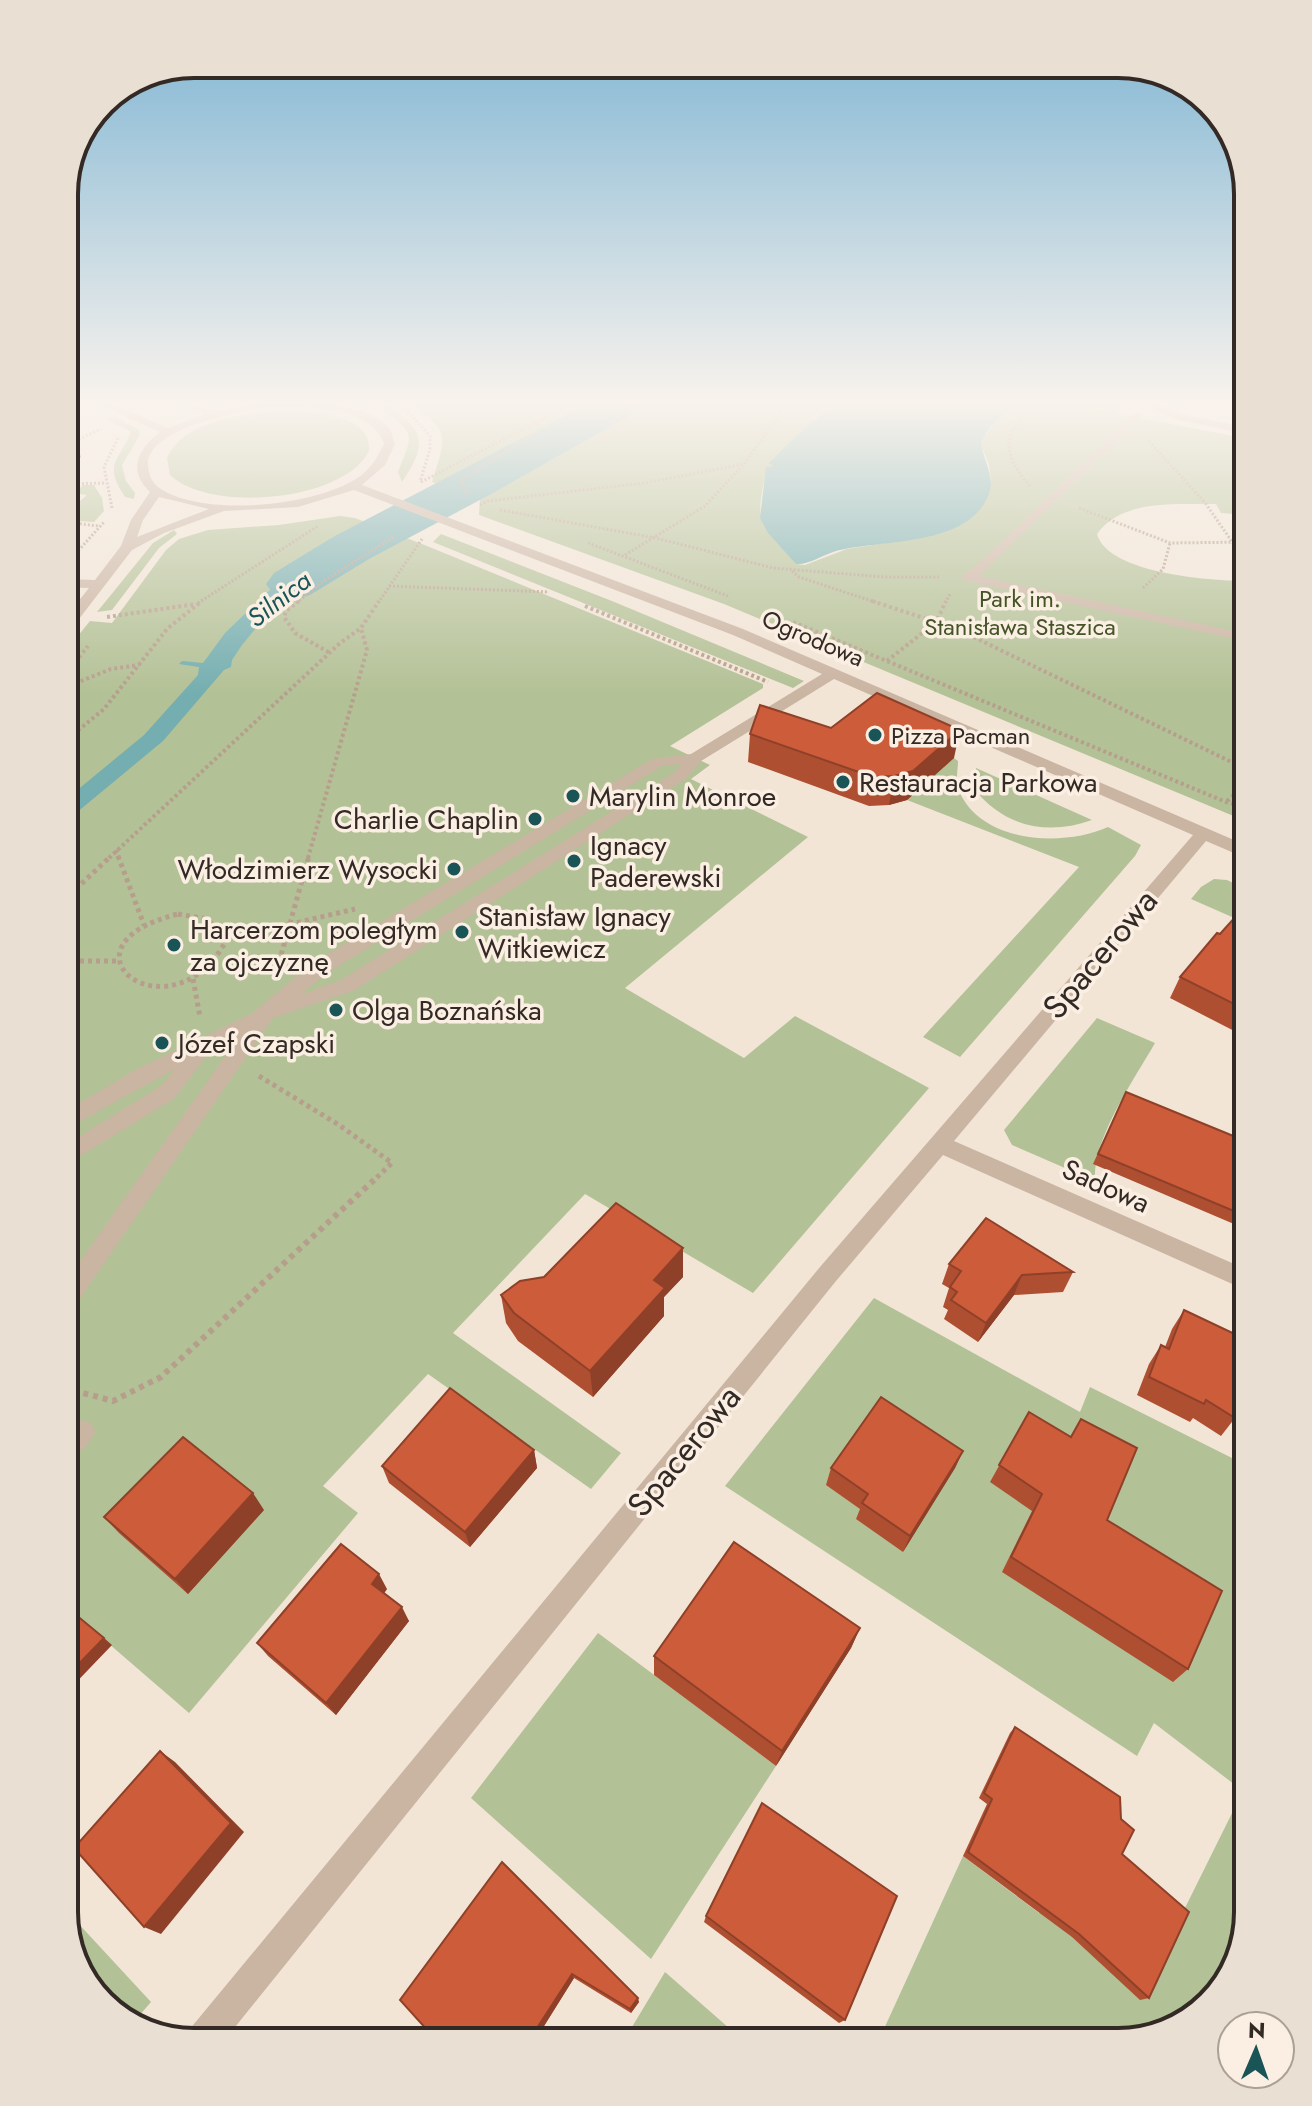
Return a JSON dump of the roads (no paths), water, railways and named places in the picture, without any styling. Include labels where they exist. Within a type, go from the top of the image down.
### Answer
[{"type":"street","points":[[78,610],[127,547],[137,520],[152,498]]},
{"type":"street","points":[[175,498],[224,508],[294,504],[317,498]]},
{"type":"street","name":"Ogrodowa","points":[[390,498],[738,632],[1234,847]]},
{"type":"street","points":[[1052,498],[983,567],[967,577],[1234,635]]},
{"type":"street","points":[[127,547],[160,530],[224,508]]},
{"type":"street","points":[[78,583],[98,584]]},
{"type":"street","points":[[78,1114],[144,1075],[266,1014],[348,985],[681,775],[695,758],[833,673]]},
{"type":"street","points":[[78,1283],[266,1014],[320,968],[658,762],[695,758]]},
{"type":"street","name":"Spacerowa","points":[[212,2028],[828,1274],[1203,834]]},
{"type":"street","points":[[168,1092],[205,1044]]},
{"type":"street","points":[[78,1148],[168,1092],[219,1078]]},
{"type":"street","name":"Sadowa","points":[[940,1144],[1234,1275]]},
{"type":"water","points":[[762,498],[987,498],[969,520],[953,529],[914,540],[836,551],[801,564],[796,564],[768,533],[760,518]]},
{"type":"water","points":[[375,525],[393,533],[314,582],[277,614],[265,617],[242,645],[231,667],[224,670],[163,741],[78,811],[78,789],[144,735],[198,675],[199,667],[179,664],[182,661],[203,663],[225,633],[276,584],[270,579],[283,580]]},
{"type":"waterway","name":"Silnica","points":[[292,584],[351,548],[447,498]]},
{"type":"place","name":"Pizza Pacman","points":[[875,735]]},
{"type":"place","name":"Restauracja Parkowa","points":[[843,782]]},
{"type":"place","name":"Marylin Monroe","points":[[573,796]]},
{"type":"place","name":"Charlie Chaplin","points":[[535,819]]},
{"type":"place","name":"Ignacy Paderewski","points":[[574,861]]},
{"type":"place","name":"Włodzimierz Wysocki","points":[[454,869]]},
{"type":"place","name":"Stanisław Ignacy Witkiewicz","points":[[462,932]]},
{"type":"place","name":"Harcerzom poległym za ojczyznę","points":[[174,945]]},
{"type":"place","name":"Olga Boznańska","points":[[336,1010]]},
{"type":"place","name":"Józef Czapski","points":[[162,1043]]},
{"type":"park label","name":"Park im. Stanisława Staszica","points":[[1020,612]]}]
